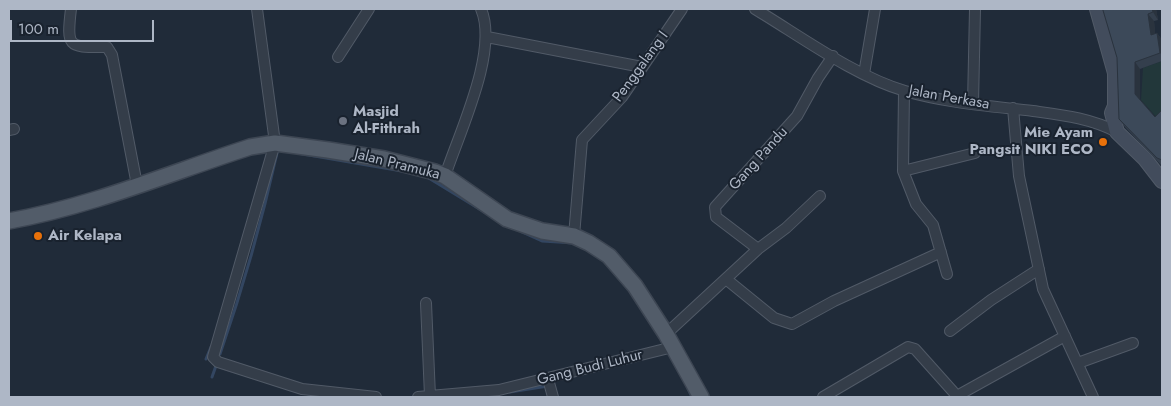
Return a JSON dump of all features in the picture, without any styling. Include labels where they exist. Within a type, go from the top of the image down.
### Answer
[{"type":"main road","name":"Jalan Pramuka","points":[[9,221],[51,213],[93,201],[250,147],[275,144],[384,159],[445,176],[507,219],[542,231],[574,236],[609,256],[635,286],[670,341],[700,397]]},
{"type":"street","points":[[71,9],[68,33],[72,42],[80,47],[107,47],[112,55],[137,185]]},
{"type":"street","points":[[257,9],[275,144],[213,353],[215,360],[302,389],[376,397]]},
{"type":"street","points":[[338,57],[369,9]]},
{"type":"street","points":[[445,176],[482,69],[487,37],[486,22],[481,9]]},
{"type":"street","name":"Penggalang I","points":[[574,236],[582,140],[622,97],[682,9]]},
{"type":"street","name":"Jalan Perkasa","points":[[755,9],[864,74],[904,91],[973,104],[1072,116],[1102,124],[1117,132]]},
{"type":"street","points":[[864,74],[875,9]]},
{"type":"street","points":[[972,9],[973,104]]},
{"type":"street","points":[[1097,9],[1116,73],[1116,100],[1112,113],[1102,124]]},
{"type":"street","points":[[487,37],[642,67]]},
{"type":"street","name":"Gang Pandu","points":[[758,249],[716,217],[715,207],[797,116],[818,78],[833,56]]},
{"type":"street","points":[[904,91],[903,171],[912,198],[933,225],[947,274]]},
{"type":"street","points":[[1013,108],[1020,176],[1043,289],[1092,397]]},
{"type":"street","points":[[1112,113],[1117,132],[1145,159],[1162,181]]},
{"type":"street","points":[[903,171],[975,153]]},
{"type":"street","points":[[670,341],[726,279],[820,196]]},
{"type":"street","points":[[726,279],[774,318],[792,324],[834,301],[941,252]]},
{"type":"street","points":[[950,331],[991,300],[1039,269]]},
{"type":"street","points":[[426,304],[430,396]]},
{"type":"street","points":[[823,397],[908,347],[915,349],[956,397],[1065,336]]},
{"type":"street","name":"Gang Budi Luhur","points":[[418,397],[499,390],[548,379],[670,341]]},
{"type":"street","points":[[1078,363],[1133,343]]},
{"type":"street","points":[[548,379],[553,397]]},
{"type":"green space","points":[[1162,61],[1162,117],[1159,120],[1141,100],[1143,68]]},
{"type":"building","points":[[1103,9],[1152,9],[1153,12],[1148,14],[1151,35],[1157,33],[1160,53],[1135,62],[1135,94],[1155,117],[1162,110],[1162,160],[1157,158],[1119,119],[1117,58]]},
{"type":"waterway","points":[[220,354],[252,254],[277,153]]},
{"type":"waterway","points":[[297,153],[402,171]]},
{"type":"waterway","points":[[427,177],[486,213]]},
{"type":"waterway","points":[[522,232],[542,241],[574,243]]},
{"type":"waterway","points":[[206,359],[211,347]]},
{"type":"waterway","points":[[212,377],[217,363]]},
{"type":"waterway","points":[[686,384],[692,397]]},
{"type":"waterway","points":[[510,392],[548,386]]},
{"type":"waterway","points":[[474,397],[489,396]]},
{"type":"waterway","points":[[308,397],[315,397]]},
{"type":"place","name":"Masjid Al-Fithrah","points":[[343,121]]},
{"type":"place","name":"Mie Ayam Pangsit NIKI ECO","points":[[1103,142]]},
{"type":"place","name":"Air Kelapa","points":[[38,236]]}]
